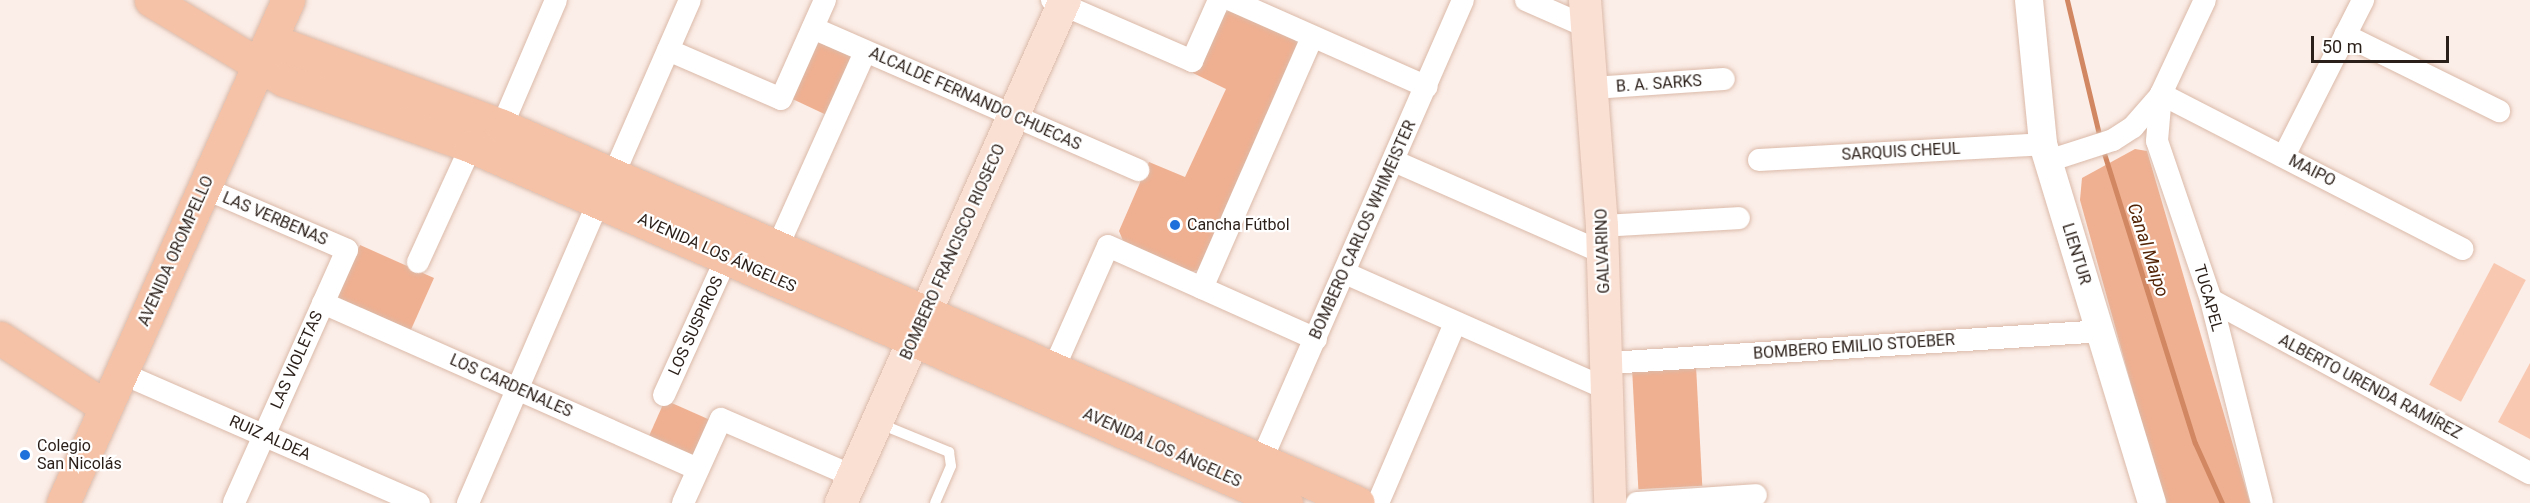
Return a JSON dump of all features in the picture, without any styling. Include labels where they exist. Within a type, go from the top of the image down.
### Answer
[{"type":"main road","name":"AVENIDA LOS ÁNGELES","points":[[151,0],[263,54],[471,146],[606,188],[777,248],[920,327],[1252,483],[1358,503]]},
{"type":"main road","name":"AVENIDA OROMPELLO","points":[[63,503],[288,0]]},
{"type":"main road","name":"BOMBERO FRANCISCO RIOSECO","points":[[847,490],[1013,117],[1060,2]]},
{"type":"main road","name":"GALVARINO","points":[[1585,13],[1593,88],[1602,239],[1608,376],[1610,503]]},
{"type":"main road","name":"AVENIDA LOS ÁNGELES","points":[[263,54],[502,126],[728,257],[920,327],[1054,368],[1286,503]]},
{"type":"main road","points":[[0,338],[106,407]]},
{"type":"street","points":[[468,503],[690,0]]},
{"type":"street","points":[[668,50],[781,99],[825,0]]},
{"type":"street","points":[[1060,2],[1192,61],[1219,0]]},
{"type":"street","points":[[1231,0],[1426,87]]},
{"type":"street","name":"BOMBERO CARLOS WHIMEISTER","points":[[1252,483],[1463,0]]},
{"type":"street","points":[[1526,0],[1585,13]]},
{"type":"street","name":"LIENTUR","points":[[2029,0],[2045,153],[2152,503]]},
{"type":"street","name":"TUCAPEL","points":[[2045,153],[2103,143],[2133,127],[2162,93],[2205,0]]},
{"type":"street","points":[[2284,156],[2363,0]]},
{"type":"street","points":[[502,126],[550,2]]},
{"type":"street","name":"ALCALDE FERNANDO CHUECAS","points":[[813,28],[1138,170]]},
{"type":"street","points":[[2345,35],[2499,111]]},
{"type":"street","points":[[1202,288],[1312,37]]},
{"type":"street","points":[[777,248],[865,51]]},
{"type":"street","name":"B. A. SARKS","points":[[1593,88],[1724,79]]},
{"type":"street","name":"TUCAPEL","points":[[2162,93],[2157,141],[2211,300],[2262,503]]},
{"type":"street","name":"MAIPO","points":[[2162,93],[2463,249]]},
{"type":"street","points":[[418,262],[471,146]]},
{"type":"street","name":"SARQUIS CHEUL","points":[[1759,160],[2045,153]]},
{"type":"street","points":[[1394,161],[1602,239],[1739,218]]},
{"type":"street","name":"LAS VERBENAS","points":[[204,188],[347,250]]},
{"type":"street","points":[[1054,368],[1108,246],[1316,339]]},
{"type":"street","name":"LAS VIOLETAS","points":[[234,503],[347,250]]},
{"type":"street","name":"LOS SUSPIROS","points":[[664,395],[728,257]]},
{"type":"street","name":"BOMBERO EMILIO STOEBER","points":[[1344,273],[1455,323],[1608,376],[2099,331]]},
{"type":"street","name":"ALBERTO URENDA RAMÍREZ","points":[[2211,300],[2530,473]]},
{"type":"street","name":"LOS CARDENALES","points":[[323,303],[698,469]]},
{"type":"street","points":[[1378,503],[1455,323]]},
{"type":"street","name":"RUIZ ALDEA","points":[[121,373],[263,435],[386,496],[419,503]]},
{"type":"street","points":[[683,503],[721,419],[847,490]]},
{"type":"street","points":[[1637,503],[1756,495]]},
{"type":"lane","points":[[877,422],[950,452],[951,466],[935,503]]},
{"type":"shaded area","points":[[1231,10],[1293,38],[1301,48],[1204,268],[1190,272],[1124,243],[1119,231],[1149,162],[1185,177],[1226,89],[1193,73],[1218,16]]},
{"type":"shaded area","points":[[817,41],[854,58],[828,115],[790,98]]},
{"type":"shaded area","points":[[2135,149],[2147,151],[2250,503],[2164,503],[2080,200],[2082,178]]},
{"type":"shaded area","points":[[360,245],[434,278],[411,330],[337,297]]},
{"type":"shaded area","points":[[1696,366],[1702,486],[1638,489],[1632,369]]},
{"type":"shaded area","points":[[665,400],[715,422],[697,463],[647,440]]},
{"type":"building","points":[[2494,263],[2526,280],[2461,402],[2429,385]]},
{"type":"building","points":[[2530,363],[2530,439],[2498,422]]},
{"type":"waterway","name":"Canal Maipo","points":[[2067,0],[2100,138]]},
{"type":"waterway","name":"Canal Maipo","points":[[2103,150],[2195,443],[2222,503]]},
{"type":"place","name":"Cancha Fútbol","points":[[1175,225]]},
{"type":"place","name":"Colegio San Nicolás","points":[[25,455]]}]
